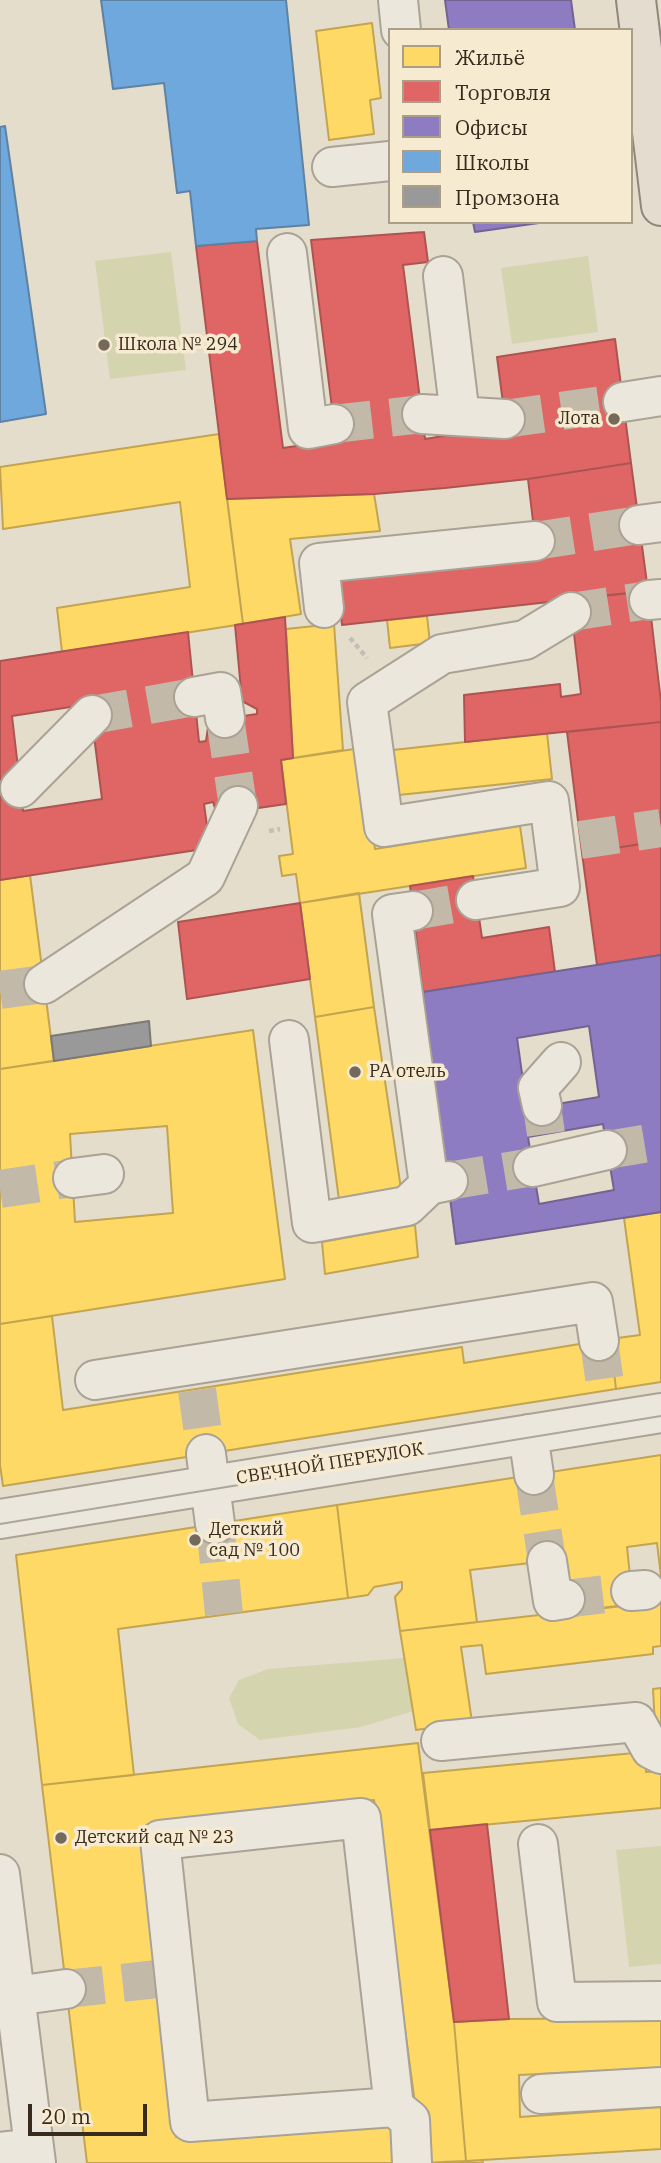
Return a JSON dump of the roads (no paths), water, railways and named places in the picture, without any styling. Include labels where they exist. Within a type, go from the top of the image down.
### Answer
[{"type":"main road","points":[[636,0],[661,206]]},
{"type":"street","points":[[397,0],[401,28]]},
{"type":"street","points":[[332,167],[388,161]]},
{"type":"street","points":[[287,253],[308,429],[334,424]]},
{"type":"street","points":[[443,276],[460,416]]},
{"type":"street","points":[[623,402],[661,396]]},
{"type":"street","points":[[422,414],[505,419]]},
{"type":"street","points":[[324,608],[319,563],[535,541]]},
{"type":"street","points":[[476,900],[560,887],[567,843],[549,801],[384,827],[367,702],[442,654],[525,640],[571,612]]},
{"type":"street","points":[[194,697],[221,692],[225,718]]},
{"type":"street","points":[[20,788],[92,715]]},
{"type":"street","points":[[44,984],[205,877],[238,806]]},
{"type":"street","points":[[289,1040],[312,1223],[407,1206],[439,1183],[392,914],[413,911]]},
{"type":"street","points":[[561,1062],[538,1088],[543,1143],[607,1150]]},
{"type":"street","points":[[95,1380],[195,1377],[593,1302],[599,1341]]},
{"type":"street","name":"СВЕЧНОЙ ПЕРЕУЛОК","points":[[0,1518],[208,1469],[528,1434],[608,1406],[661,1412]]},
{"type":"street","points":[[528,1434],[534,1475]]},
{"type":"street","points":[[208,1469],[215,1524]]},
{"type":"street","points":[[547,1561],[552,1601],[565,1599]]},
{"type":"street","points":[[441,1741],[636,1722],[651,1749],[661,1754]]},
{"type":"street","points":[[394,2107],[361,1818],[160,1840],[166,1978],[190,2122],[394,2107],[410,2120],[412,2163]]},
{"type":"street","points":[[538,1844],[557,2002],[661,2001]]},
{"type":"street","points":[[0,1874],[24,2155]]},
{"type":"street","points":[[11,2004],[66,1989]]},
{"type":"street","points":[[541,2094],[661,2087]]},
{"type":"tunnel","points":[[505,419],[623,402]]},
{"type":"tunnel","points":[[334,424],[422,414]]},
{"type":"tunnel","points":[[535,541],[639,525]]},
{"type":"tunnel","points":[[571,612],[649,600]]},
{"type":"tunnel","points":[[92,715],[194,697]]},
{"type":"tunnel","points":[[225,718],[238,806]]},
{"type":"tunnel","points":[[580,840],[661,828]]},
{"type":"tunnel","points":[[413,911],[476,900]]},
{"type":"tunnel","points":[[0,990],[44,984]]},
{"type":"tunnel","points":[[542,1106],[546,1134]]},
{"type":"tunnel","points":[[607,1150],[661,1141]]},
{"type":"tunnel","points":[[448,1181],[533,1167]]},
{"type":"tunnel","points":[[0,1189],[73,1178]]},
{"type":"tunnel","points":[[599,1341],[606,1391]]},
{"type":"tunnel","points":[[197,1390],[206,1454]]},
{"type":"tunnel","points":[[534,1475],[547,1561]]},
{"type":"tunnel","points":[[215,1524],[224,1614]]},
{"type":"tunnel","points":[[565,1599],[631,1591]]},
{"type":"tunnel","points":[[66,1989],[157,1979]]},
{"type":"tram line","points":[[0,1524],[661,1416]]},
{"type":"place","name":"Школа № 294","points":[[104,345]]},
{"type":"place","name":"Лота","points":[[614,419]]},
{"type":"place","name":"РА отель","points":[[355,1072]]},
{"type":"place","name":"Детский сад № 100","points":[[195,1540]]},
{"type":"place","name":"Детский сад № 23","points":[[61,1838]]}]
